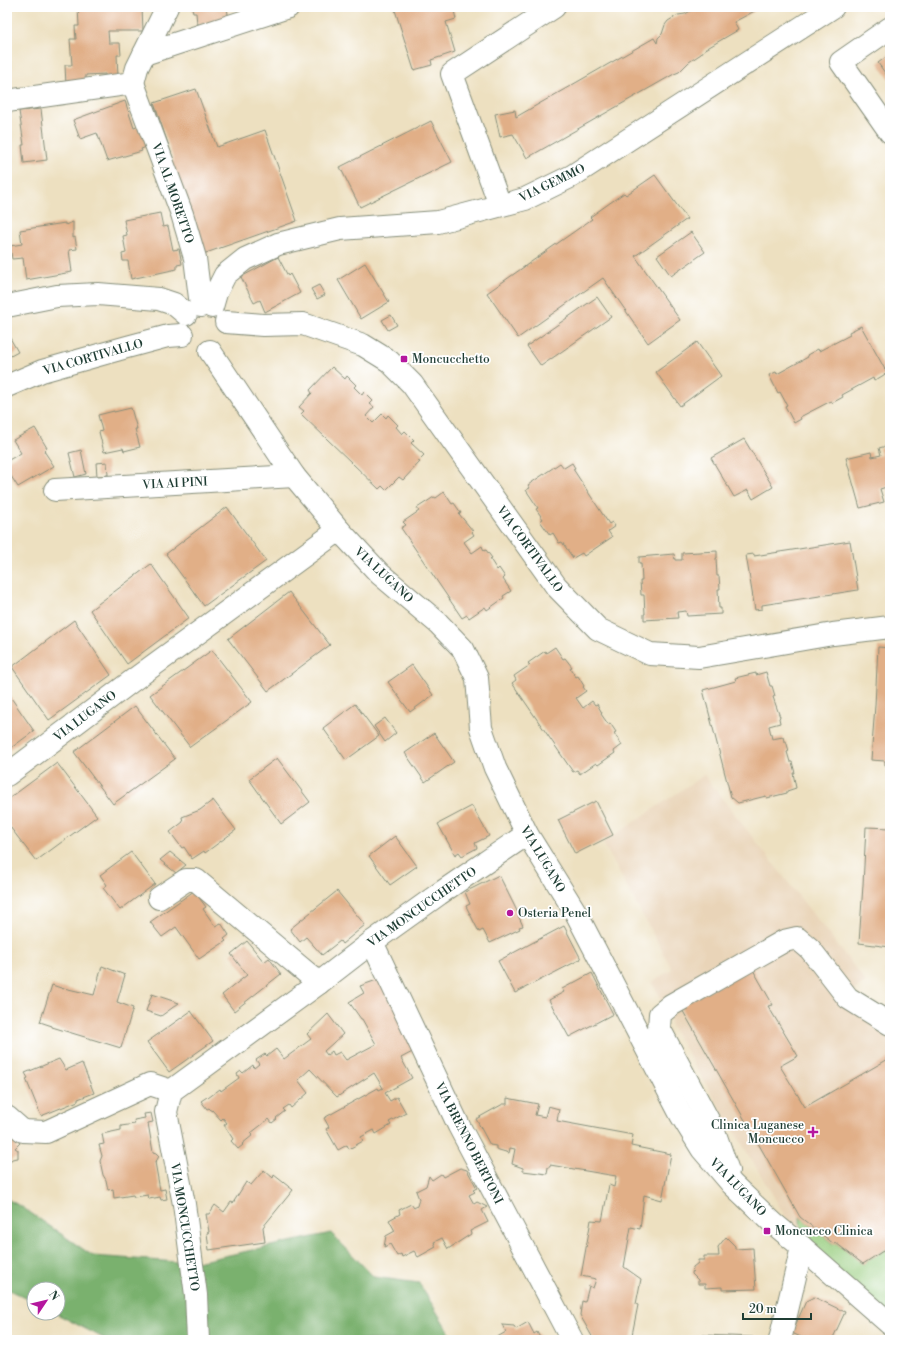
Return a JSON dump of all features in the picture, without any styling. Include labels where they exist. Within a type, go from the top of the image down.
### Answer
[{"type":"street","points":[[7,101],[132,83],[137,68],[167,7]]},
{"type":"street","points":[[144,54],[288,7]]},
{"type":"street","points":[[500,205],[452,74],[554,7]]},
{"type":"street","name":"VIA GEMMO","points":[[201,317],[216,294],[225,275],[245,259],[278,244],[340,230],[438,222],[525,199],[572,176],[833,7]]},
{"type":"street","points":[[890,28],[841,62],[890,132]]},
{"type":"street","name":"VIA AL MORETTO","points":[[132,83],[182,214],[195,258],[201,317]]},
{"type":"street","points":[[7,306],[57,296],[98,294],[159,299],[174,304],[227,329],[226,336],[222,343],[217,348],[210,351],[196,350],[185,342],[201,317]]},
{"type":"street","name":"VIA CORTIVALLO","points":[[7,386],[42,371],[168,336],[201,317],[263,325],[303,324],[363,345],[388,361],[412,384],[556,586],[598,629],[650,654],[699,657],[833,634],[890,627]]},
{"type":"street","name":"VIA LUGANO","points":[[210,351],[294,476],[338,530],[380,574],[438,623],[463,649],[477,678],[481,728],[495,768],[527,834],[576,913],[681,1115],[702,1149],[732,1184],[773,1223],[890,1324]]},
{"type":"street","name":"VIA AI PINI","points":[[55,490],[294,476]]},
{"type":"street","name":"VIA LUGANO","points":[[7,775],[338,530]]},
{"type":"street","name":"VIA MONCUCCHETTO","points":[[198,1340],[196,1295],[184,1204],[166,1112],[171,1091],[319,983],[372,942],[527,834]]},
{"type":"street","points":[[159,898],[186,880],[196,880],[319,983]]},
{"type":"street","points":[[732,1184],[714,1131],[659,1028],[660,1014],[671,1005],[784,941],[797,938],[810,949],[848,998],[890,1024]]},
{"type":"street","name":"VIA BRENNO BERTONI","points":[[372,942],[459,1126],[572,1340]]},
{"type":"street","points":[[7,1117],[23,1131],[46,1132],[150,1084],[171,1091]]},
{"type":"street","points":[[780,1340],[802,1247]]},
{"type":"shaded area","name":"Clinica Luganese Moncucco","points":[[704,775],[866,982],[839,1001],[890,1032],[890,1324],[795,1232],[671,1026],[666,1006],[651,982],[672,969],[603,843]]},
{"type":"green space","points":[[7,1199],[22,1207],[93,1256],[192,1263],[331,1233],[374,1277],[419,1283],[454,1340],[107,1340],[66,1319],[66,1281],[26,1281],[26,1298],[7,1290]]},
{"type":"green space","points":[[800,1217],[833,1244],[836,1243],[863,1264],[886,1249],[890,1256],[890,1324],[802,1247]]},
{"type":"building","points":[[78,7],[142,7],[143,31],[108,31],[109,43],[120,43],[121,55],[117,55],[118,77],[106,78],[105,74],[86,75],[86,84],[66,85],[65,65],[72,65],[70,39],[76,39],[75,26],[79,26]]},
{"type":"building","points":[[192,7],[227,7],[229,22],[197,24],[196,13],[193,13]]},
{"type":"building","points":[[394,7],[440,7],[441,9],[453,7],[456,19],[446,22],[455,52],[431,60],[432,65],[414,70]]},
{"type":"building","points":[[698,7],[762,7],[734,22],[738,30],[704,50],[679,72],[527,158],[513,134],[500,137],[495,114],[515,110],[516,117],[654,38],[657,43],[658,38],[662,34],[668,21],[678,15],[685,14]]},
{"type":"building","points":[[890,54],[890,80],[878,63]]},
{"type":"building","points":[[7,63],[9,63],[10,89],[7,89]]},
{"type":"building","points":[[196,89],[217,147],[265,130],[297,221],[203,254],[170,163],[174,161],[154,103]]},
{"type":"building","points":[[125,101],[134,128],[145,124],[152,145],[141,149],[142,151],[107,161],[97,133],[80,139],[73,120]]},
{"type":"building","points":[[41,109],[47,160],[24,163],[22,145],[24,145],[19,111]]},
{"type":"building","points":[[431,121],[452,162],[360,207],[340,167]]},
{"type":"building","points":[[655,175],[687,219],[635,256],[680,320],[648,343],[603,278],[518,338],[487,293],[592,219],[590,217],[624,193],[626,195]]},
{"type":"building","points":[[160,213],[163,227],[168,226],[173,250],[179,249],[182,264],[177,265],[177,269],[131,279],[128,261],[123,261],[122,254],[126,253],[123,236],[127,235],[124,220]]},
{"type":"building","points":[[73,222],[73,238],[75,237],[77,249],[69,250],[72,272],[26,280],[23,258],[12,259],[10,246],[22,244],[20,230],[65,223],[65,225]]},
{"type":"building","points":[[691,232],[705,252],[671,276],[657,256]]},
{"type":"building","points":[[278,257],[288,276],[290,274],[300,293],[265,312],[260,300],[254,303],[241,277]]},
{"type":"building","points":[[365,263],[389,302],[361,319],[338,280]]},
{"type":"building","points":[[319,285],[325,295],[317,299],[311,289]]},
{"type":"building","points":[[597,297],[611,317],[541,366],[527,346]]},
{"type":"building","points":[[391,315],[397,325],[388,330],[382,320]]},
{"type":"building","points":[[861,326],[887,373],[874,381],[873,378],[842,395],[843,397],[832,403],[831,401],[800,417],[801,419],[794,423],[785,406],[787,405],[780,392],[778,393],[769,375],[776,372],[777,374],[808,357],[807,355],[818,349],[819,351],[850,335],[849,332]]},
{"type":"building","points":[[10,338],[18,352],[7,358],[7,340]]},
{"type":"building","points":[[697,342],[721,376],[680,406],[656,372]]},
{"type":"building","points":[[332,367],[345,379],[347,376],[356,385],[354,387],[362,395],[364,392],[373,401],[370,404],[374,407],[366,416],[373,423],[382,414],[386,418],[388,415],[398,425],[396,427],[402,434],[405,431],[414,440],[411,443],[424,455],[418,461],[420,462],[403,480],[399,477],[386,490],[382,486],[379,489],[301,414],[304,411],[299,407],[312,393],[310,390]]},
{"type":"building","points":[[131,408],[140,447],[124,451],[123,448],[104,452],[99,432],[102,431],[98,415]]},
{"type":"building","points":[[35,428],[47,448],[44,451],[54,466],[18,487],[7,470],[7,461],[21,453],[13,440]]},
{"type":"building","points":[[744,439],[773,487],[753,499],[748,490],[734,497],[711,458]]},
{"type":"building","points":[[890,445],[890,486],[880,489],[884,502],[860,508],[846,458],[871,452],[872,457],[881,455],[879,448]]},
{"type":"building","points":[[81,450],[86,474],[75,477],[69,453]]},
{"type":"building","points":[[107,462],[108,475],[97,476],[96,463]]},
{"type":"building","points":[[560,463],[564,468],[572,463],[575,468],[573,469],[609,524],[612,522],[615,526],[608,531],[612,537],[584,556],[582,553],[573,558],[562,542],[559,543],[553,533],[550,535],[540,521],[543,519],[536,509],[538,508],[526,490],[530,488],[528,485]]},
{"type":"building","points":[[444,492],[452,504],[454,503],[461,513],[459,514],[473,531],[472,532],[474,535],[464,542],[472,553],[482,546],[484,551],[486,550],[492,558],[490,559],[497,570],[499,568],[505,577],[503,579],[511,591],[487,610],[485,607],[469,618],[467,615],[462,618],[401,528],[406,525],[403,522],[419,511],[417,508]]},
{"type":"building","points":[[227,507],[266,561],[204,606],[166,554]]},
{"type":"building","points":[[850,541],[858,590],[762,605],[762,609],[755,610],[746,555],[754,554],[754,556]]},
{"type":"building","points":[[717,551],[717,576],[719,576],[720,589],[718,589],[719,608],[721,608],[721,614],[687,616],[686,611],[677,612],[678,618],[644,620],[644,595],[641,595],[640,581],[642,581],[641,563],[639,563],[639,557],[674,554],[675,560],[682,560],[682,553]]},
{"type":"building","points":[[151,564],[189,618],[127,664],[90,610]]},
{"type":"building","points":[[289,592],[330,645],[268,691],[228,639]]},
{"type":"building","points":[[74,620],[111,675],[49,720],[12,667]]},
{"type":"building","points":[[555,647],[563,659],[565,658],[572,667],[570,668],[576,677],[578,676],[584,686],[583,687],[586,691],[576,698],[583,708],[592,701],[595,705],[597,704],[602,713],[601,714],[608,724],[610,723],[616,732],[614,733],[622,745],[614,751],[615,753],[598,765],[596,763],[580,774],[577,770],[573,772],[512,683],[516,680],[514,676],[530,665],[528,663],[545,651],[546,653]]},
{"type":"building","points":[[878,647],[890,648],[890,766],[885,765],[885,761],[871,760]]},
{"type":"building","points":[[212,650],[252,702],[190,747],[150,695]]},
{"type":"building","points":[[412,665],[433,695],[410,712],[388,682]]},
{"type":"building","points":[[766,672],[770,686],[772,686],[775,696],[773,697],[780,717],[780,723],[769,726],[772,739],[783,737],[784,741],[786,741],[789,751],[787,752],[795,773],[793,773],[796,788],[787,791],[787,793],[767,798],[766,796],[738,803],[731,797],[703,690],[736,681],[735,678]]},
{"type":"building","points":[[7,692],[34,731],[7,751]]},
{"type":"building","points":[[355,704],[379,736],[346,760],[323,728]]},
{"type":"building","points":[[135,706],[175,759],[113,804],[74,752]]},
{"type":"building","points":[[385,718],[396,733],[385,742],[374,726]]},
{"type":"building","points":[[434,733],[454,762],[425,782],[405,753]]},
{"type":"building","points":[[277,758],[310,802],[281,824],[249,779]]},
{"type":"building","points":[[57,763],[97,816],[36,861],[7,823],[7,800]]},
{"type":"building","points":[[213,800],[236,830],[205,853],[204,851],[192,859],[184,847],[182,848],[170,832],[183,822],[182,817],[200,810]]},
{"type":"building","points":[[596,801],[613,835],[575,854],[558,820]]},
{"type":"building","points":[[472,806],[489,836],[475,843],[477,848],[462,856],[459,852],[455,855],[438,824]]},
{"type":"building","points":[[866,827],[890,828],[890,947],[859,943]]},
{"type":"building","points":[[395,836],[417,866],[390,885],[369,856]]},
{"type":"building","points":[[131,852],[155,884],[120,910],[103,888],[107,885],[100,875]]},
{"type":"building","points":[[170,852],[186,865],[176,873],[160,860]]},
{"type":"building","points":[[499,875],[523,926],[519,927],[520,929],[490,943],[483,930],[479,932],[466,906],[470,904],[465,892]]},
{"type":"building","points":[[194,891],[206,907],[203,909],[215,926],[221,923],[229,935],[224,939],[226,941],[199,959],[176,927],[162,937],[150,922]]},
{"type":"building","points":[[337,891],[365,925],[342,944],[340,941],[322,955],[306,937],[300,942],[290,929]]},
{"type":"building","points":[[564,926],[581,959],[515,993],[498,961]]},
{"type":"building","points":[[247,941],[264,962],[269,958],[281,974],[234,1011],[222,995],[247,975],[231,954]]},
{"type":"building","points":[[102,966],[125,975],[117,1002],[133,1008],[121,1048],[40,1022],[52,985],[94,995]]},
{"type":"building","points":[[752,968],[773,1005],[768,1006],[798,1056],[780,1066],[805,1107],[890,1058],[890,1256],[886,1249],[863,1264],[836,1243],[834,1244],[800,1217],[680,1006]]},
{"type":"building","points":[[592,973],[613,1014],[569,1037],[549,1000],[564,992],[562,989]]},
{"type":"building","points":[[388,976],[418,1049],[401,1058],[412,1078],[385,1093],[390,1101],[397,1097],[406,1113],[389,1122],[391,1125],[376,1134],[374,1130],[361,1137],[363,1141],[349,1149],[347,1145],[338,1150],[326,1129],[329,1127],[324,1118],[378,1088],[379,1090],[383,1088],[374,1073],[337,1097],[310,1069],[298,1080],[308,1093],[291,1108],[289,1105],[283,1109],[285,1111],[272,1123],[269,1119],[251,1133],[253,1135],[238,1149],[231,1141],[233,1139],[224,1125],[227,1123],[223,1118],[221,1120],[212,1110],[209,1108],[207,1109],[201,1101],[207,1097],[208,1098],[220,1089],[221,1091],[239,1078],[237,1074],[241,1071],[243,1073],[253,1065],[254,1068],[259,1064],[256,1060],[265,1054],[267,1056],[276,1049],[284,1059],[311,1039],[307,1034],[328,1014],[343,1034],[324,1051],[327,1055],[332,1051],[334,1055],[340,1052],[346,1060],[376,1044],[362,1019],[349,1002],[364,993],[360,986]]},
{"type":"building","points":[[152,994],[179,1003],[161,1016],[146,1011]]},
{"type":"building","points":[[191,1011],[213,1041],[169,1072],[147,1042]]},
{"type":"building","points":[[59,1059],[66,1070],[82,1063],[94,1093],[41,1116],[25,1073]]},
{"type":"building","points":[[507,1098],[538,1104],[535,1115],[545,1117],[548,1106],[559,1109],[557,1121],[633,1135],[631,1146],[671,1154],[662,1200],[644,1195],[640,1229],[631,1227],[624,1267],[641,1279],[636,1304],[638,1305],[631,1340],[594,1340],[580,1315],[582,1301],[585,1302],[589,1286],[593,1288],[596,1279],[581,1276],[591,1220],[602,1221],[609,1185],[614,1187],[616,1176],[550,1165],[550,1167],[548,1167],[547,1174],[523,1171],[523,1168],[512,1164],[515,1149],[510,1148],[509,1153],[496,1149],[496,1146],[490,1145],[476,1119],[503,1104],[507,1104]]},
{"type":"building","points":[[151,1113],[153,1122],[148,1123],[153,1152],[159,1156],[155,1162],[160,1190],[165,1189],[167,1199],[161,1200],[160,1197],[149,1199],[148,1195],[134,1197],[133,1195],[114,1198],[113,1189],[108,1190],[100,1161],[102,1156],[99,1145],[104,1144],[102,1134],[121,1130],[121,1126],[135,1124],[134,1120],[145,1118],[144,1114]]},
{"type":"building","points":[[7,1132],[20,1143],[15,1148],[18,1150],[18,1158],[12,1159],[7,1165]]},
{"type":"building","points":[[460,1168],[467,1170],[477,1188],[473,1190],[475,1192],[469,1195],[474,1204],[477,1202],[487,1207],[482,1210],[488,1222],[470,1231],[471,1234],[448,1249],[442,1238],[434,1242],[436,1247],[418,1257],[414,1251],[402,1257],[401,1254],[397,1256],[390,1244],[384,1247],[386,1236],[395,1231],[389,1220],[400,1214],[399,1210],[411,1204],[414,1208],[417,1206],[419,1199],[416,1191],[426,1186],[429,1176],[432,1180],[441,1174],[443,1177]]},
{"type":"building","points":[[264,1170],[273,1178],[274,1175],[293,1190],[263,1227],[265,1242],[209,1250],[207,1233],[209,1232],[206,1214],[209,1214],[215,1205],[224,1212],[231,1202],[233,1203],[246,1182],[251,1185]]},
{"type":"building","points":[[726,1237],[735,1246],[735,1249],[753,1248],[756,1289],[722,1290],[722,1287],[705,1288],[705,1284],[698,1284],[698,1280],[692,1274],[693,1267],[698,1263],[698,1260],[704,1260],[704,1256],[719,1256],[718,1247]]},
{"type":"building","points":[[814,1297],[845,1312],[832,1340],[807,1340],[792,1333],[806,1301]]},
{"type":"building","points":[[528,1322],[534,1334],[537,1332],[541,1340],[492,1340],[506,1332],[502,1325],[514,1326],[516,1329]]},
{"type":"building","points":[[703,1335],[753,1337],[753,1340],[704,1340]]},
{"type":"place","name":"Moncucchetto","points":[[404,359]]},
{"type":"place","name":"Osteria Penel","points":[[510,913]]},
{"type":"place","name":"Clinica Luganese Moncucco","points":[[813,1132]]},
{"type":"place","name":"Moncucco Clinica","points":[[767,1231]]}]
